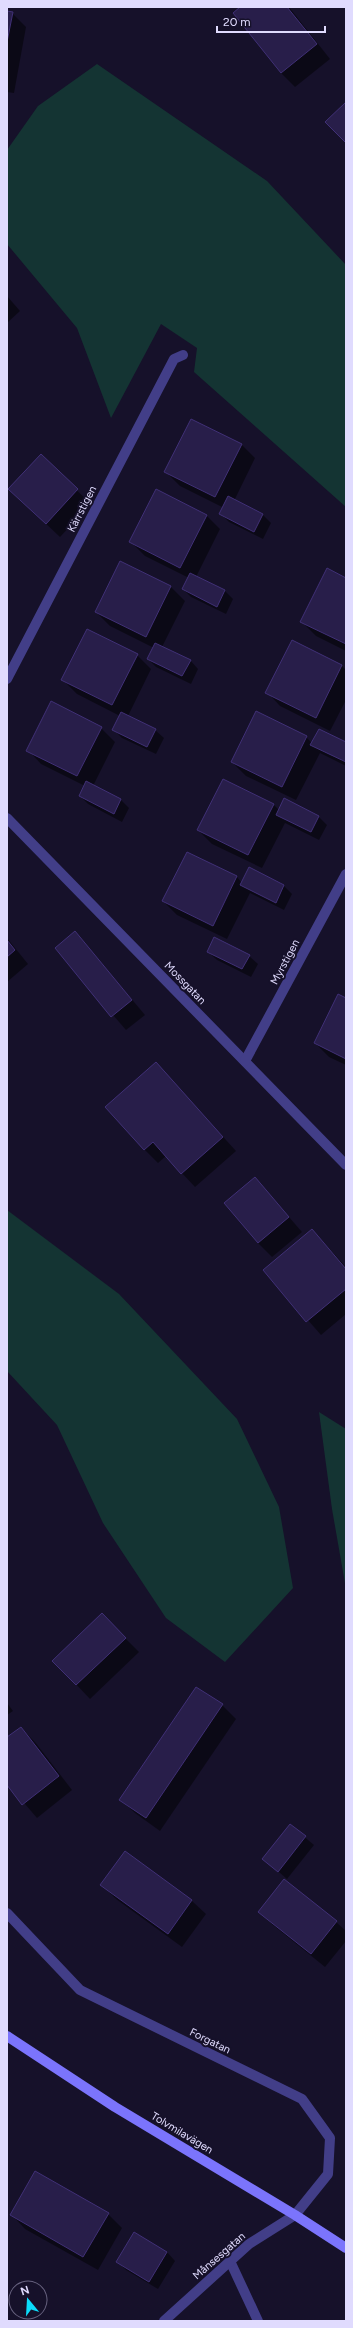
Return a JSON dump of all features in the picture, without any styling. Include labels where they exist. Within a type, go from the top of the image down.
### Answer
[{"type":"street","name":"Kärrstigen","points":[[7,679],[174,359],[183,355]]},
{"type":"street","name":"Mossgatan","points":[[7,818],[346,1165]]},
{"type":"street","name":"Myrstigen","points":[[245,1061],[346,874]]},
{"type":"street","name":"Forgatan","points":[[7,1913],[80,1990],[302,2099],[330,2138],[328,2174],[295,2215]]},
{"type":"street","name":"Tolvmilavägen","points":[[7,2036],[115,2107],[295,2215],[346,2248]]},
{"type":"street","name":"Månsesgatan","points":[[164,2321],[249,2244],[295,2215]]},
{"type":"street","points":[[230,2261],[258,2321]]},
{"type":"green space","points":[[97,64],[267,181],[346,265],[346,507],[194,372],[197,348],[161,324],[111,418],[77,328],[7,244],[7,150],[38,106]]},
{"type":"green space","points":[[7,1210],[119,1294],[237,1419],[279,1507],[293,1588],[225,1662],[166,1618],[103,1523],[57,1425],[7,1371]]},
{"type":"green space","points":[[319,1412],[346,1429],[346,1589],[332,1509]]},
{"type":"building","points":[[240,7],[287,7],[317,44],[281,73],[233,13]]},
{"type":"building","points":[[7,11],[13,12],[7,42]]},
{"type":"building","points":[[346,102],[346,143],[325,122]]},
{"type":"building","points":[[191,419],[242,444],[215,497],[164,472]]},
{"type":"building","points":[[41,454],[78,489],[46,524],[8,489]]},
{"type":"building","points":[[156,489],[207,515],[180,568],[129,542]]},
{"type":"building","points":[[228,496],[263,514],[254,532],[219,514]]},
{"type":"building","points":[[120,561],[171,586],[146,637],[95,612]]},
{"type":"building","points":[[327,568],[346,578],[346,644],[300,622]]},
{"type":"building","points":[[190,573],[225,590],[217,607],[182,589]]},
{"type":"building","points":[[87,629],[138,654],[112,705],[61,680]]},
{"type":"building","points":[[292,640],[342,665],[316,718],[265,693]]},
{"type":"building","points":[[155,643],[191,660],[182,676],[147,659]]},
{"type":"building","points":[[51,701],[102,727],[77,776],[26,751]]},
{"type":"building","points":[[256,711],[307,736],[282,787],[231,762]]},
{"type":"building","points":[[121,712],[156,729],[147,747],[112,730]]},
{"type":"building","points":[[319,729],[346,742],[346,762],[310,745]]},
{"type":"building","points":[[223,779],[274,804],[248,855],[197,830]]},
{"type":"building","points":[[86,781],[121,799],[114,814],[79,796]]},
{"type":"building","points":[[284,798],[319,816],[311,832],[276,815]]},
{"type":"building","points":[[187,852],[237,876],[213,926],[162,901]]},
{"type":"building","points":[[249,867],[284,885],[276,903],[240,885]]},
{"type":"building","points":[[75,931],[132,1000],[111,1017],[55,948]]},
{"type":"building","points":[[214,937],[250,955],[242,969],[207,952]]},
{"type":"building","points":[[7,940],[15,950],[7,957]]},
{"type":"building","points":[[338,994],[346,998],[346,1059],[314,1043]]},
{"type":"building","points":[[156,1062],[223,1137],[181,1174],[153,1142],[144,1150],[105,1107]]},
{"type":"building","points":[[255,1177],[289,1217],[258,1243],[224,1203]]},
{"type":"building","points":[[312,1229],[346,1269],[346,1289],[306,1322],[263,1270]]},
{"type":"building","points":[[102,1613],[126,1638],[76,1685],[52,1661]]},
{"type":"building","points":[[196,1687],[223,1704],[146,1818],[119,1800]]},
{"type":"building","points":[[21,1727],[59,1776],[22,1805],[7,1785],[7,1737]]},
{"type":"building","points":[[290,1824],[306,1836],[278,1872],[262,1859]]},
{"type":"building","points":[[125,1851],[192,1900],[168,1934],[100,1885]]},
{"type":"building","points":[[284,1879],[337,1921],[311,1954],[258,1912]]},
{"type":"building","points":[[35,2171],[109,2213],[83,2257],[10,2215]]},
{"type":"building","points":[[134,2232],[167,2252],[149,2282],[116,2262]]}]
